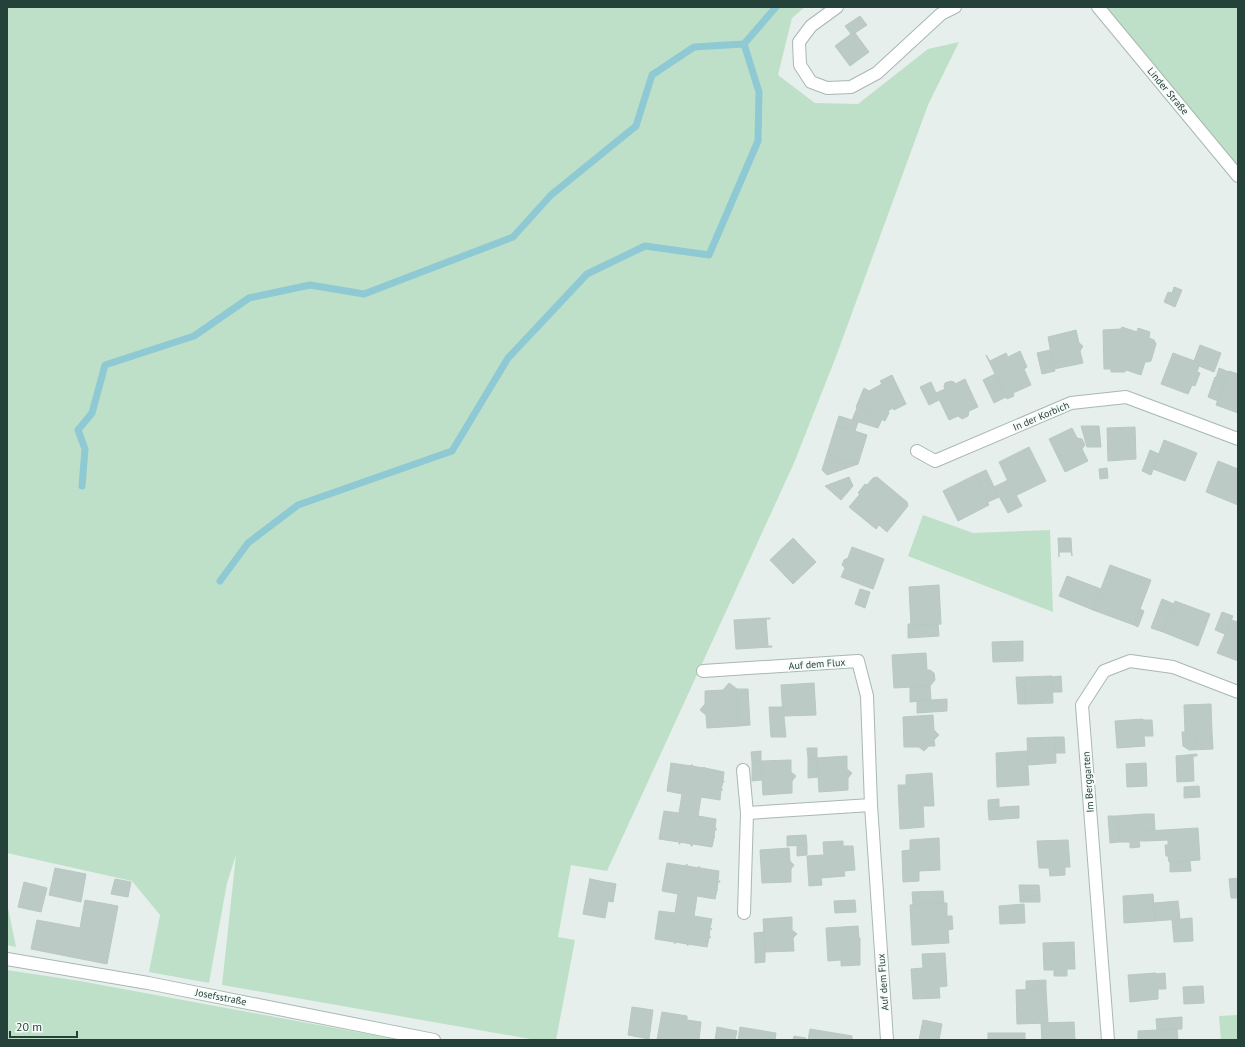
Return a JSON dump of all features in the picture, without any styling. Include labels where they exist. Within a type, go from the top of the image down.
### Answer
[{"type":"street","points":[[837,7],[811,26],[799,42],[800,65],[811,82],[827,88],[851,87],[877,73],[941,14],[955,7]]},
{"type":"street","name":"Linder Straße","points":[[1098,7],[1238,176]]},
{"type":"street","name":"In der Korbich","points":[[917,451],[935,461],[1071,403],[1126,397],[1238,440]]},
{"type":"street","name":"Auf dem Flux","points":[[703,671],[858,661],[867,696],[871,805],[887,1040]]},
{"type":"street","name":"Im Berggarten","points":[[1108,1040],[1082,705],[1104,671],[1130,661],[1173,667],[1238,692]]},
{"type":"street","points":[[743,770],[747,812],[744,913]]},
{"type":"street","points":[[747,812],[871,805]]},
{"type":"street","name":"Josefsstraße","points":[[7,959],[148,983],[434,1040]]},
{"type":"green space","points":[[7,7],[805,7],[792,18],[778,75],[815,103],[858,104],[928,49],[959,42],[928,105],[837,354],[794,463],[607,871],[571,865],[558,937],[575,940],[556,1040],[536,1040],[222,985],[236,855],[227,883],[209,983],[149,972],[160,915],[132,881],[7,853]]},
{"type":"green space","points":[[1104,7],[1238,7],[1238,170]]},
{"type":"green space","points":[[923,515],[973,533],[1050,530],[1053,612],[908,556]]},
{"type":"green space","points":[[7,903],[16,947],[7,945]]},
{"type":"green space","points":[[7,970],[80,981],[400,1040],[7,1040]]},
{"type":"green space","points":[[1238,1015],[1238,1040],[1221,1040],[1219,1016]]},
{"type":"building","points":[[860,16],[867,25],[855,33],[869,52],[850,66],[835,46],[851,34],[845,26]]},
{"type":"building","points":[[1174,287],[1182,290],[1175,307],[1164,302],[1168,292],[1172,293]]},
{"type":"building","points":[[1122,327],[1137,332],[1138,328],[1150,332],[1149,338],[1154,340],[1156,344],[1151,361],[1145,362],[1141,375],[1126,370],[1125,372],[1111,372],[1111,369],[1104,369],[1103,330],[1121,329]]},
{"type":"building","points":[[1076,330],[1079,343],[1083,346],[1080,351],[1083,363],[1054,369],[1048,337]]},
{"type":"building","points":[[1200,345],[1221,353],[1214,372],[1199,366],[1200,363],[1194,361]]},
{"type":"building","points":[[1050,350],[1055,371],[1042,374],[1037,353]]},
{"type":"building","points":[[1020,351],[1027,367],[1024,369],[1031,385],[1013,393],[1014,396],[1007,399],[986,355],[990,361],[1006,353],[1008,357]]},
{"type":"building","points":[[1173,353],[1200,363],[1197,372],[1200,373],[1195,386],[1192,385],[1188,394],[1161,384]]},
{"type":"building","points":[[1219,368],[1229,372],[1225,381],[1216,378]]},
{"type":"building","points":[[1229,371],[1238,374],[1238,413],[1216,405]]},
{"type":"building","points":[[995,374],[1006,397],[994,403],[983,380]]},
{"type":"building","points":[[892,375],[906,404],[894,410],[893,408],[888,411],[889,413],[885,421],[856,407],[864,388],[869,391],[882,384],[880,381]]},
{"type":"building","points":[[1215,377],[1225,381],[1218,401],[1208,397]]},
{"type":"building","points":[[965,379],[978,407],[969,411],[968,416],[962,419],[958,416],[949,420],[936,393],[945,389],[945,383],[951,381],[955,384]]},
{"type":"building","points":[[931,382],[939,400],[929,405],[920,387]]},
{"type":"building","points":[[857,408],[882,419],[878,428],[852,420]]},
{"type":"building","points":[[839,416],[858,422],[855,431],[836,425]]},
{"type":"building","points":[[836,425],[867,435],[858,464],[848,461],[844,464],[839,462],[837,457],[827,454]]},
{"type":"building","points":[[1081,426],[1099,426],[1101,447],[1087,447]]},
{"type":"building","points":[[1135,427],[1136,459],[1108,461],[1107,428]]},
{"type":"building","points":[[1072,428],[1077,438],[1082,439],[1085,445],[1082,449],[1088,461],[1065,472],[1049,439]]},
{"type":"building","points":[[1164,440],[1197,453],[1185,481],[1153,469]]},
{"type":"building","points":[[1029,447],[1046,481],[1015,496],[999,462]]},
{"type":"building","points":[[1150,450],[1159,454],[1151,475],[1142,471]]},
{"type":"building","points":[[827,454],[837,457],[839,462],[844,464],[848,461],[858,464],[827,475],[822,470]]},
{"type":"building","points":[[1218,461],[1238,469],[1238,505],[1206,492]]},
{"type":"building","points":[[1107,468],[1108,478],[1100,479],[1099,469]]},
{"type":"building","points":[[986,470],[999,497],[988,502],[975,475]]},
{"type":"building","points":[[975,475],[989,505],[958,521],[943,491]]},
{"type":"building","points":[[849,477],[853,486],[841,500],[825,486]]},
{"type":"building","points":[[877,477],[907,502],[908,506],[887,532],[879,525],[876,529],[849,507],[860,494],[858,493],[865,484],[867,485],[873,478]]},
{"type":"building","points":[[1008,480],[1022,506],[1008,513],[994,487]]},
{"type":"building","points":[[793,538],[816,562],[793,584],[770,560]]},
{"type":"building","points":[[1058,538],[1071,538],[1072,556],[1071,552],[1059,552],[1059,557]]},
{"type":"building","points":[[852,547],[884,559],[873,589],[841,577],[845,568],[842,565],[844,560],[848,558]]},
{"type":"building","points":[[1110,565],[1151,580],[1134,625],[1093,610]]},
{"type":"building","points":[[1067,576],[1101,589],[1093,610],[1059,596]]},
{"type":"building","points":[[939,585],[941,624],[911,626],[909,587]]},
{"type":"building","points":[[860,589],[870,592],[865,608],[855,604]]},
{"type":"building","points":[[1162,599],[1174,604],[1163,632],[1151,628]]},
{"type":"building","points":[[1175,601],[1210,614],[1198,646],[1163,632]]},
{"type":"building","points":[[1140,609],[1144,611],[1138,627],[1134,625]]},
{"type":"building","points":[[1222,612],[1233,616],[1225,634],[1215,630]]},
{"type":"building","points":[[770,618],[766,619],[768,646],[772,647],[736,649],[734,620]]},
{"type":"building","points":[[1231,620],[1238,622],[1238,661],[1217,653]]},
{"type":"building","points":[[908,624],[911,624],[911,626],[938,624],[939,636],[908,638]]},
{"type":"building","points":[[1023,641],[1023,661],[993,662],[992,642]]},
{"type":"building","points":[[926,653],[927,670],[934,673],[935,680],[930,686],[894,688],[892,655]]},
{"type":"building","points":[[1052,676],[1053,703],[1025,704],[1024,677]]},
{"type":"building","points":[[1061,676],[1062,692],[1053,692],[1052,677]]},
{"type":"building","points":[[1016,677],[1024,677],[1025,704],[1018,704]]},
{"type":"building","points":[[729,683],[737,689],[739,726],[707,728],[706,715],[700,710],[705,704],[705,691],[723,690]]},
{"type":"building","points":[[814,683],[816,715],[783,716],[781,685]]},
{"type":"building","points":[[930,686],[931,700],[910,702],[910,687]]},
{"type":"building","points":[[737,689],[748,689],[750,725],[739,726]]},
{"type":"building","points":[[947,699],[947,711],[917,713],[917,701]]},
{"type":"building","points":[[1211,704],[1211,741],[1196,741],[1195,732],[1185,733],[1184,705]]},
{"type":"building","points":[[769,707],[783,707],[786,737],[771,737]]},
{"type":"building","points":[[933,715],[934,730],[939,735],[934,740],[935,746],[929,746],[924,751],[919,747],[904,747],[903,717]]},
{"type":"building","points":[[1143,719],[1152,720],[1153,736],[1144,736],[1145,746],[1117,748],[1115,721]]},
{"type":"building","points":[[1182,732],[1195,732],[1196,741],[1211,741],[1212,732],[1213,749],[1189,750],[1183,746]]},
{"type":"building","points":[[1055,737],[1064,737],[1065,753],[1056,753]]},
{"type":"building","points":[[1055,737],[1056,763],[1028,765],[1027,738]]},
{"type":"building","points":[[807,748],[817,748],[817,758],[808,759]]},
{"type":"building","points":[[761,751],[761,761],[752,762],[751,752]]},
{"type":"building","points":[[1027,751],[1029,785],[997,787],[996,753]]},
{"type":"building","points":[[1197,754],[1197,756],[1193,756],[1194,781],[1177,782],[1176,756]]},
{"type":"building","points":[[847,756],[847,769],[852,773],[848,778],[848,790],[819,792],[817,758]]},
{"type":"building","points":[[817,758],[818,777],[808,778],[808,759]]},
{"type":"building","points":[[791,760],[791,772],[796,776],[792,781],[792,793],[763,795],[761,761]]},
{"type":"building","points":[[761,761],[762,780],[752,781],[752,762]]},
{"type":"building","points":[[671,763],[693,765],[692,766],[704,767],[724,772],[724,782],[721,789],[723,790],[721,790],[720,800],[701,797],[698,816],[716,819],[715,829],[717,829],[715,830],[715,837],[712,847],[693,844],[691,846],[691,844],[680,842],[679,844],[679,842],[659,839],[664,811],[679,813],[682,794],[667,791]]},
{"type":"building","points":[[1146,763],[1147,786],[1127,787],[1126,764]]},
{"type":"building","points":[[932,773],[934,806],[923,806],[924,827],[900,829],[898,785],[906,785],[906,775]]},
{"type":"building","points":[[1199,786],[1200,797],[1184,798],[1184,787]]},
{"type":"building","points":[[999,799],[999,807],[988,808],[988,800]]},
{"type":"building","points":[[1019,806],[1019,818],[989,820],[988,808]]},
{"type":"building","points":[[1154,814],[1155,830],[1147,831],[1147,841],[1139,841],[1140,847],[1130,848],[1130,842],[1119,842],[1117,816]]},
{"type":"building","points":[[1108,816],[1117,816],[1119,842],[1110,843]]},
{"type":"building","points":[[1198,828],[1200,860],[1169,862],[1168,856],[1166,856],[1165,845],[1168,845],[1168,840],[1147,841],[1147,831]]},
{"type":"building","points":[[806,835],[807,845],[787,846],[787,836]]},
{"type":"building","points":[[939,838],[940,870],[919,871],[919,881],[903,882],[902,851],[910,850],[910,840]]},
{"type":"building","points":[[1068,840],[1070,867],[1065,867],[1065,875],[1050,876],[1049,868],[1039,868],[1037,841]]},
{"type":"building","points":[[843,841],[843,846],[853,846],[855,870],[844,871],[845,876],[821,878],[822,885],[809,886],[807,856],[824,855],[823,842]]},
{"type":"building","points":[[797,845],[807,845],[807,855],[797,856]]},
{"type":"building","points":[[789,848],[790,861],[794,865],[791,869],[791,882],[762,883],[760,850]]},
{"type":"building","points":[[1190,861],[1191,871],[1170,872],[1170,862]]},
{"type":"building","points":[[667,863],[686,866],[687,864],[687,866],[699,868],[699,866],[700,868],[719,871],[718,881],[720,882],[718,882],[718,890],[715,899],[697,896],[694,916],[712,919],[710,928],[712,929],[710,929],[709,937],[711,937],[709,938],[707,947],[688,944],[688,946],[687,944],[675,942],[675,944],[674,942],[655,939],[659,911],[675,913],[678,894],[662,891]]},
{"type":"building","points":[[55,868],[86,874],[81,902],[49,895]]},
{"type":"building","points":[[590,878],[616,884],[613,902],[608,901],[605,918],[583,914]]},
{"type":"building","points":[[1238,878],[1238,898],[1231,898],[1229,879]]},
{"type":"building","points":[[115,879],[131,882],[128,897],[111,894]]},
{"type":"building","points":[[24,882],[47,888],[41,912],[18,907]]},
{"type":"building","points":[[1019,885],[1039,885],[1040,896],[1020,897]]},
{"type":"building","points":[[943,891],[944,903],[913,905],[912,892]]},
{"type":"building","points":[[1153,894],[1155,921],[1124,923],[1123,896]]},
{"type":"building","points":[[1040,896],[1040,902],[1020,902],[1020,897]]},
{"type":"building","points":[[85,900],[118,906],[107,964],[31,949],[37,920],[80,928]]},
{"type":"building","points":[[855,900],[856,912],[835,913],[834,901]]},
{"type":"building","points":[[1178,901],[1180,919],[1155,921],[1154,903]]},
{"type":"building","points":[[947,903],[947,916],[952,916],[953,929],[948,930],[949,943],[912,945],[910,905]]},
{"type":"building","points":[[1024,904],[1025,923],[1000,924],[999,906]]},
{"type":"building","points":[[792,917],[792,930],[797,934],[793,938],[794,951],[765,952],[763,919]]},
{"type":"building","points":[[1192,918],[1193,941],[1174,942],[1172,920]]},
{"type":"building","points":[[858,926],[860,938],[860,965],[841,966],[841,960],[828,961],[826,928]]},
{"type":"building","points":[[764,932],[765,952],[755,953],[754,933]]},
{"type":"building","points":[[1074,942],[1075,969],[1067,969],[1067,976],[1054,976],[1054,970],[1044,970],[1043,943]]},
{"type":"building","points":[[765,952],[765,962],[755,963],[755,953]]},
{"type":"building","points":[[945,953],[947,986],[939,987],[940,998],[913,999],[911,969],[923,968],[922,954]]},
{"type":"building","points":[[1165,973],[1166,989],[1158,989],[1158,999],[1130,1002],[1128,975]]},
{"type":"building","points":[[1046,980],[1046,989],[1026,989],[1026,981]]},
{"type":"building","points":[[1203,986],[1204,1003],[1184,1004],[1183,987]]},
{"type":"building","points":[[1046,989],[1048,1023],[1017,1024],[1016,990]]},
{"type":"building","points":[[632,1007],[653,1010],[649,1039],[628,1035]]},
{"type":"building","points":[[662,1012],[687,1016],[687,1020],[701,1022],[699,1040],[657,1040]]},
{"type":"building","points":[[1182,1017],[1182,1029],[1157,1030],[1156,1019]]},
{"type":"building","points":[[923,1020],[942,1024],[939,1040],[919,1040]]},
{"type":"building","points":[[1074,1022],[1075,1040],[1042,1040],[1041,1023]]},
{"type":"building","points":[[717,1027],[737,1031],[735,1040],[715,1040]]},
{"type":"building","points":[[740,1027],[776,1033],[775,1040],[738,1040]]},
{"type":"building","points":[[810,1029],[852,1036],[852,1040],[808,1040]]},
{"type":"building","points":[[1177,1029],[1178,1040],[1138,1040],[1138,1031]]},
{"type":"building","points":[[988,1033],[1025,1033],[1025,1040],[988,1040]]},
{"type":"building","points":[[794,1036],[806,1038],[805,1040],[793,1040]]},
{"type":"waterway","points":[[82,486],[85,449],[78,430],[92,413],[105,365],[194,336],[249,298],[310,285],[364,294],[513,237],[551,195],[636,126],[652,75],[694,47],[744,44],[776,7]]},
{"type":"waterway","points":[[220,581],[248,543],[298,505],[452,451],[508,358],[587,274],[645,246],[709,255],[758,141],[759,92],[744,44]]}]
